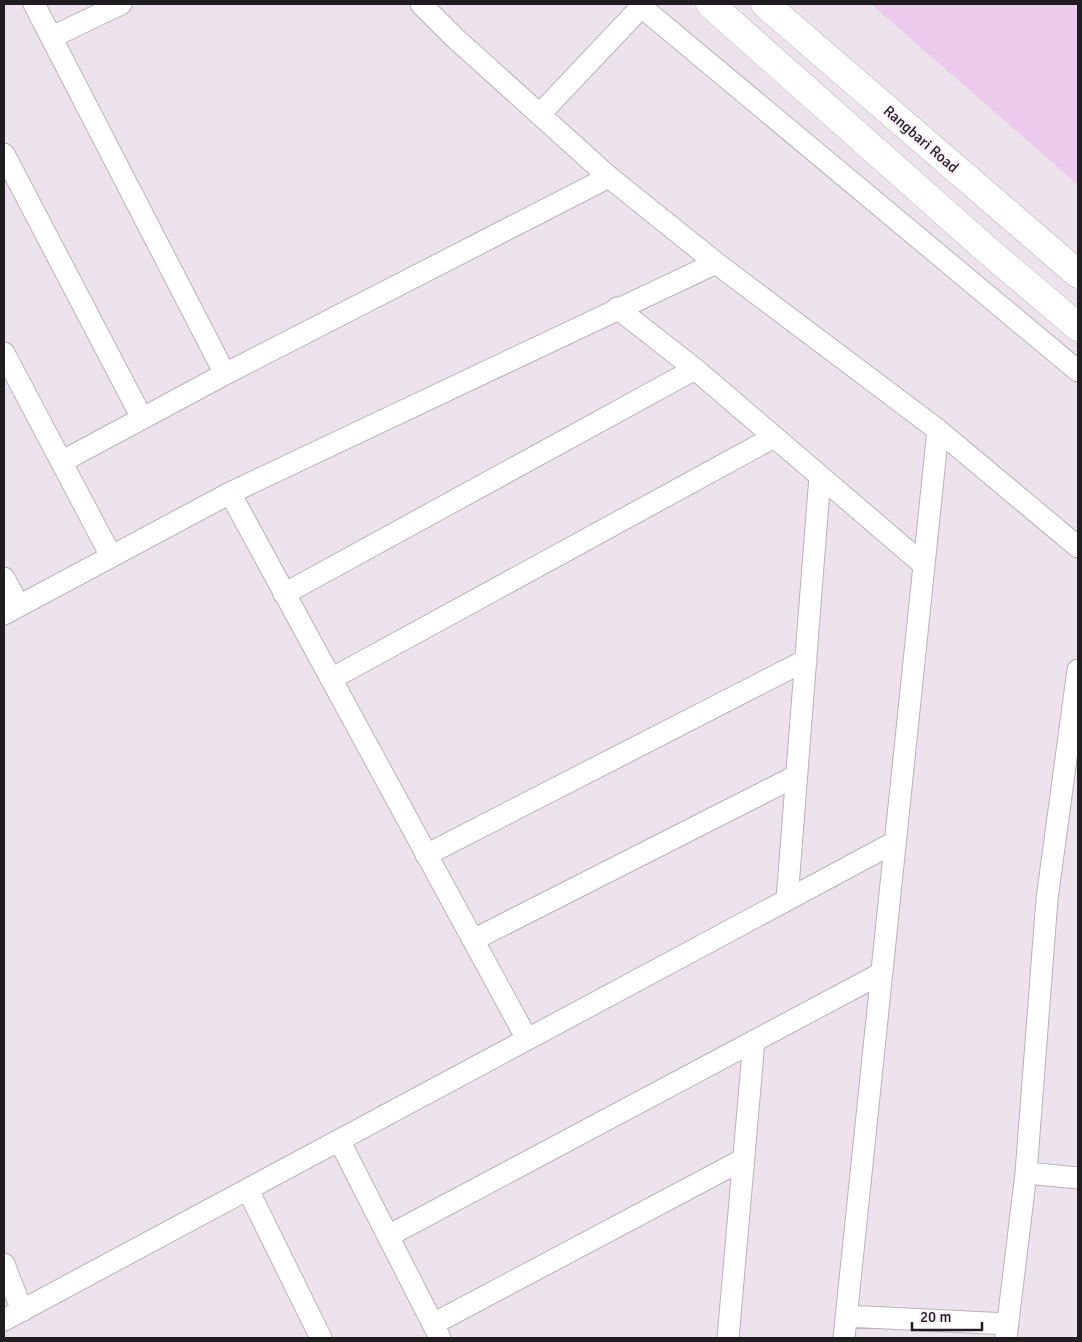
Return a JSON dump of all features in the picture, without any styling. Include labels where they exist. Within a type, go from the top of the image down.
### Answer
[{"type":"street","points":[[34,4],[225,374]]},
{"type":"street","points":[[52,38],[121,4]]},
{"type":"street","points":[[421,4],[455,38],[609,176],[716,262],[938,430],[1078,547]]},
{"type":"street","points":[[710,4],[986,249],[1078,328]]},
{"type":"street","name":"Rangbari Road","points":[[765,4],[1078,274]]},
{"type":"street","points":[[540,114],[641,5],[1078,371]]},
{"type":"street","points":[[4,154],[142,418]]},
{"type":"street","points":[[62,462],[225,374],[609,176]]},
{"type":"street","points":[[4,578],[11,610],[230,493],[716,262]]},
{"type":"street","points":[[617,308],[695,369],[924,565]]},
{"type":"street","points":[[4,353],[112,556]]},
{"type":"street","points":[[284,594],[695,369]]},
{"type":"street","points":[[844,1338],[938,430]]},
{"type":"street","points":[[331,679],[774,437]]},
{"type":"street","points":[[787,900],[820,476]]},
{"type":"street","points":[[230,493],[527,1040]]},
{"type":"street","points":[[426,854],[806,660]]},
{"type":"street","points":[[846,1316],[1007,1331],[1026,1173],[1047,899],[1078,670]]},
{"type":"street","points":[[472,940],[796,776]]},
{"type":"street","points":[[4,1320],[895,842]]},
{"type":"street","points":[[388,1236],[882,973]]},
{"type":"street","points":[[728,1338],[754,1041]]},
{"type":"street","points":[[339,1140],[436,1331],[744,1159]]},
{"type":"street","points":[[1026,1173],[1078,1178]]},
{"type":"street","points":[[248,1190],[322,1338]]},
{"type":"street","points":[[4,1264],[22,1310]]},
{"type":"shaded area","points":[[871,4],[1078,4],[1078,185]]}]
